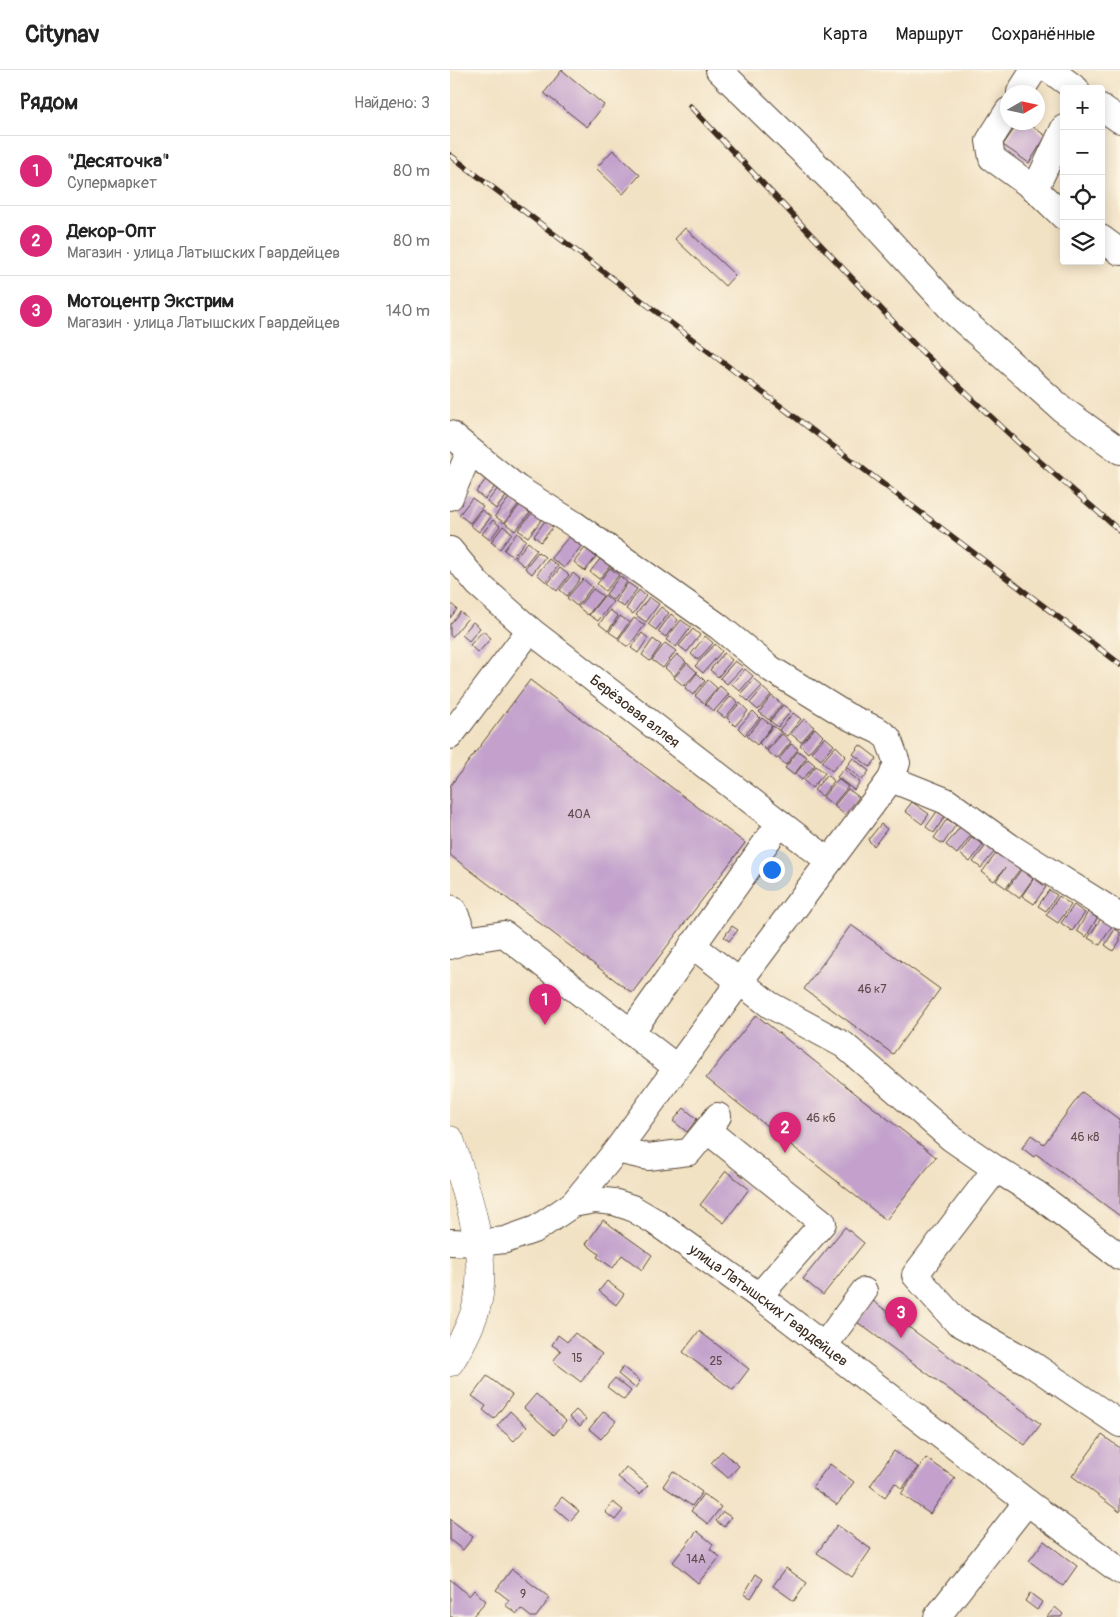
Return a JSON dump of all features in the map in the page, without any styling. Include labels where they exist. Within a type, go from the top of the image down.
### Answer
[{"type":"main road","points":[[450,1140],[472,1211],[478,1243],[480,1273],[478,1300],[465,1338],[450,1362]]},
{"type":"street","points":[[719,70],[850,197],[956,314],[1062,409],[1120,451]]},
{"type":"street","points":[[1024,85],[1034,70]]},
{"type":"street","points":[[1050,70],[1071,85]]},
{"type":"street","points":[[1105,110],[1120,120]]},
{"type":"street","points":[[1000,124],[988,141],[992,158],[1035,188],[1060,213]]},
{"type":"street","points":[[1035,188],[1063,130]]},
{"type":"street","points":[[1105,241],[1120,252]]},
{"type":"street","points":[[450,434],[518,488],[574,524],[718,626],[772,670],[847,716],[884,734],[888,738],[897,763],[891,779],[617,1150],[573,1204]]},
{"type":"street","points":[[450,496],[470,450]]},
{"type":"street","name":"Берёзовая аллея","points":[[450,550],[478,584],[530,630],[829,861]]},
{"type":"street","points":[[450,736],[530,630]]},
{"type":"street","points":[[891,779],[946,801],[1009,846],[1120,916]]},
{"type":"street","points":[[631,1032],[780,823]]},
{"type":"street","points":[[450,908],[454,911],[458,943],[504,934],[676,1068]]},
{"type":"street","points":[[692,945],[770,1004],[844,1045],[951,1138],[996,1169],[1038,1194],[1120,1257]]},
{"type":"street","points":[[617,1150],[648,1157],[689,1152],[713,1123],[823,1223],[758,1296]]},
{"type":"street","points":[[996,1169],[915,1275],[956,1321],[1030,1363],[1120,1424]]},
{"type":"street","name":"улица Латышских Гвардейцев","points":[[450,1242],[478,1243],[505,1240],[536,1229],[573,1204],[595,1200],[614,1202],[632,1208],[654,1221],[758,1296],[1026,1502],[1120,1571]]},
{"type":"street","points":[[824,1346],[864,1291]]},
{"type":"street","points":[[937,1617],[1026,1502]]},
{"type":"building","points":[[562,70],[604,105],[587,127],[544,93]]},
{"type":"building","points":[[1013,130],[1037,130],[1046,136],[1029,163],[1003,145]]},
{"type":"building","points":[[613,150],[640,175],[623,194],[596,168]]},
{"type":"building","points":[[685,228],[735,275],[725,286],[675,239]]},
{"type":"building","points":[[487,478],[496,485],[485,499],[476,492]]},
{"type":"building","points":[[499,487],[508,494],[496,509],[487,502]]},
{"type":"building","points":[[472,498],[483,506],[470,523],[459,515]]},
{"type":"building","points":[[509,498],[518,505],[504,523],[495,516]]},
{"type":"building","points":[[520,505],[530,513],[515,531],[505,523]]},
{"type":"building","points":[[482,510],[491,517],[479,532],[470,525]]},
{"type":"building","points":[[533,512],[542,519],[528,537],[518,530]]},
{"type":"building","points":[[493,520],[500,526],[490,540],[482,534]]},
{"type":"building","points":[[545,521],[553,527],[541,542],[534,536]]},
{"type":"building","points":[[503,526],[512,533],[500,549],[491,542]]},
{"type":"building","points":[[517,533],[526,540],[513,557],[504,550]]},
{"type":"building","points":[[571,534],[583,544],[564,568],[551,558]]},
{"type":"building","points":[[528,542],[537,550],[524,566],[515,558]]},
{"type":"building","points":[[585,548],[596,557],[585,571],[574,562]]},
{"type":"building","points":[[538,552],[545,557],[532,574],[525,568]]},
{"type":"building","points":[[549,559],[558,566],[546,582],[537,574]]},
{"type":"building","points":[[600,559],[610,566],[599,579],[590,572]]},
{"type":"building","points":[[560,568],[569,575],[557,591],[548,583]]},
{"type":"building","points":[[610,568],[619,575],[605,591],[597,584]]},
{"type":"building","points":[[573,573],[580,579],[567,596],[560,590]]},
{"type":"building","points":[[620,576],[627,582],[613,600],[606,594]]},
{"type":"building","points":[[583,579],[592,587],[577,606],[567,598]]},
{"type":"building","points":[[628,583],[637,589],[624,607],[615,601]]},
{"type":"building","points":[[593,589],[603,596],[588,615],[578,607]]},
{"type":"building","points":[[639,590],[646,596],[633,614],[626,609]]},
{"type":"building","points":[[605,595],[613,602],[598,621],[589,615]]},
{"type":"building","points":[[649,597],[659,604],[646,622],[636,615]]},
{"type":"building","points":[[450,603],[457,609],[450,618]]},
{"type":"building","points":[[661,607],[669,613],[656,630],[648,624]]},
{"type":"building","points":[[610,610],[618,616],[608,631],[599,624]]},
{"type":"building","points":[[460,612],[468,618],[452,637],[450,635],[450,624]]},
{"type":"building","points":[[671,614],[678,620],[666,637],[658,632]]},
{"type":"building","points":[[620,616],[629,622],[618,638],[609,632]]},
{"type":"building","points":[[634,618],[645,625],[628,647],[618,640]]},
{"type":"building","points":[[681,620],[691,627],[676,647],[666,640]]},
{"type":"building","points":[[473,622],[480,628],[469,641],[462,635]]},
{"type":"building","points":[[693,629],[700,635],[687,652],[679,646]]},
{"type":"building","points":[[483,631],[491,638],[478,653],[470,645]]},
{"type":"building","points":[[642,633],[648,638],[638,653],[631,648]]},
{"type":"building","points":[[705,636],[713,643],[698,660],[691,654]]},
{"type":"building","points":[[653,639],[661,645],[650,661],[642,655]]},
{"type":"building","points":[[665,643],[676,651],[663,668],[652,660]]},
{"type":"building","points":[[715,644],[722,651],[703,673],[695,666]]},
{"type":"building","points":[[724,653],[732,660],[718,677],[710,670]]},
{"type":"building","points":[[677,654],[686,662],[674,676],[665,668]]},
{"type":"building","points":[[735,661],[743,667],[727,684],[720,678]]},
{"type":"building","points":[[687,663],[697,672],[684,686],[674,678]]},
{"type":"building","points":[[745,669],[753,676],[740,691],[732,684]]},
{"type":"building","points":[[697,673],[705,681],[693,695],[685,688]]},
{"type":"building","points":[[754,679],[762,686],[748,701],[740,694]]},
{"type":"building","points":[[530,680],[745,843],[632,993],[450,855],[450,786]]},
{"type":"building","points":[[708,680],[717,688],[704,703],[695,696]]},
{"type":"building","points":[[720,686],[729,694],[714,711],[705,704]]},
{"type":"building","points":[[763,688],[771,695],[758,710],[750,703]]},
{"type":"building","points":[[731,696],[738,702],[725,718],[717,712]]},
{"type":"building","points":[[772,696],[782,704],[769,720],[759,712]]},
{"type":"building","points":[[740,703],[748,711],[735,726],[727,718]]},
{"type":"building","points":[[783,705],[791,711],[778,727],[770,721]]},
{"type":"building","points":[[753,711],[760,718],[745,735],[738,728]]},
{"type":"building","points":[[793,713],[801,719],[787,736],[779,730]]},
{"type":"building","points":[[762,718],[772,726],[757,745],[747,736]]},
{"type":"building","points":[[804,719],[814,727],[801,742],[791,734]]},
{"type":"building","points":[[773,726],[781,732],[766,750],[759,743]]},
{"type":"building","points":[[815,728],[823,736],[808,753],[800,745]]},
{"type":"building","points":[[782,734],[791,742],[777,759],[767,751]]},
{"type":"building","points":[[825,737],[834,745],[821,760],[811,752]]},
{"type":"building","points":[[791,744],[798,749],[786,765],[779,759]]},
{"type":"building","points":[[860,745],[877,758],[870,767],[853,754]]},
{"type":"building","points":[[836,746],[846,756],[832,771],[822,762]]},
{"type":"building","points":[[798,751],[807,757],[794,775],[785,768]]},
{"type":"building","points":[[853,758],[869,771],[862,780],[846,767]]},
{"type":"building","points":[[808,759],[815,765],[802,780],[795,774]]},
{"type":"building","points":[[816,766],[825,773],[812,788],[804,781]]},
{"type":"building","points":[[844,769],[860,782],[854,790],[837,777]]},
{"type":"building","points":[[827,775],[834,781],[822,796],[814,790]]},
{"type":"building","points":[[838,779],[848,787],[833,805],[823,797]]},
{"type":"building","points":[[848,789],[859,797],[845,815],[834,806]]},
{"type":"building","points":[[912,802],[929,814],[922,824],[905,811]]},
{"type":"building","points":[[938,810],[945,816],[934,833],[926,827]]},
{"type":"building","points":[[947,819],[956,825],[943,844],[934,838]]},
{"type":"building","points":[[881,824],[887,829],[874,846],[868,840]]},
{"type":"building","points":[[960,827],[971,835],[957,854],[946,845]]},
{"type":"building","points":[[972,837],[983,845],[970,862],[960,854]]},
{"type":"building","points":[[987,844],[995,851],[981,868],[973,862]]},
{"type":"building","points":[[998,851],[1020,869],[1006,888],[996,881],[1005,868],[994,881],[982,872]]},
{"type":"building","points":[[1021,870],[1033,879],[1019,898],[1007,889]]},
{"type":"building","points":[[1034,878],[1046,887],[1034,904],[1022,896]]},
{"type":"building","points":[[1049,890],[1057,895],[1046,911],[1038,906]]},
{"type":"building","points":[[1059,896],[1071,905],[1058,923],[1046,915]]},
{"type":"building","points":[[1074,905],[1085,913],[1072,931],[1061,923]]},
{"type":"building","points":[[1088,912],[1097,918],[1086,937],[1077,931]]},
{"type":"building","points":[[1101,919],[1112,926],[1100,945],[1088,938]]},
{"type":"building","points":[[851,925],[940,989],[893,1054],[804,989]]},
{"type":"building","points":[[732,926],[738,930],[729,941],[724,937]]},
{"type":"building","points":[[1115,929],[1120,932],[1120,941],[1113,951],[1105,945]]},
{"type":"building","points":[[756,1015],[936,1157],[886,1220],[706,1078]]},
{"type":"building","points":[[1082,1092],[1120,1120],[1120,1216],[1036,1154],[1034,1157],[1022,1148],[1031,1135],[1044,1144]]},
{"type":"building","points":[[684,1108],[697,1119],[687,1132],[673,1121]]},
{"type":"building","points":[[726,1171],[749,1189],[724,1223],[700,1205]]},
{"type":"building","points":[[603,1220],[652,1255],[642,1270],[622,1255],[613,1268],[597,1257],[599,1254],[586,1244]]},
{"type":"building","points":[[845,1227],[864,1243],[823,1295],[803,1279]]},
{"type":"building","points":[[607,1281],[624,1294],[616,1305],[599,1291]]},
{"type":"building","points":[[873,1301],[1041,1424],[1025,1445],[857,1322]]},
{"type":"building","points":[[699,1331],[749,1369],[733,1390],[683,1352]]},
{"type":"building","points":[[575,1333],[602,1354],[581,1382],[553,1361],[561,1351],[552,1345],[558,1335],[567,1342]]},
{"type":"building","points":[[623,1367],[640,1381],[635,1388],[618,1374]]},
{"type":"building","points":[[487,1376],[512,1395],[494,1419],[483,1410],[486,1406],[472,1396]]},
{"type":"building","points":[[615,1378],[631,1391],[624,1400],[607,1387]]},
{"type":"building","points":[[536,1394],[566,1421],[554,1435],[524,1408]]},
{"type":"building","points":[[576,1410],[586,1419],[580,1426],[569,1417]]},
{"type":"building","points":[[510,1411],[527,1427],[514,1441],[497,1426]]},
{"type":"building","points":[[604,1411],[616,1421],[601,1439],[589,1429]]},
{"type":"building","points":[[1102,1435],[1120,1448],[1120,1512],[1072,1476]]},
{"type":"building","points":[[722,1451],[739,1466],[728,1478],[711,1463]]},
{"type":"building","points":[[894,1451],[918,1467],[902,1489],[895,1483],[885,1497],[870,1486]]},
{"type":"building","points":[[926,1458],[955,1478],[930,1514],[901,1494]]},
{"type":"building","points":[[830,1464],[854,1482],[837,1505],[812,1487]]},
{"type":"building","points":[[626,1467],[648,1485],[640,1495],[618,1477]]},
{"type":"building","points":[[673,1471],[702,1492],[692,1506],[663,1486]]},
{"type":"building","points":[[703,1494],[721,1507],[708,1524],[691,1511]]},
{"type":"building","points":[[562,1497],[579,1511],[570,1521],[554,1507]]},
{"type":"building","points":[[613,1502],[623,1510],[615,1520],[605,1512]]},
{"type":"building","points":[[723,1512],[731,1517],[724,1527],[716,1521]]},
{"type":"building","points":[[450,1519],[473,1537],[463,1550],[450,1540]]},
{"type":"building","points":[[837,1525],[871,1549],[852,1577],[817,1553]]},
{"type":"building","points":[[697,1531],[713,1544],[710,1549],[720,1557],[698,1583],[673,1562]]},
{"type":"building","points":[[1044,1541],[1077,1566],[1063,1586],[1029,1561]]},
{"type":"building","points":[[786,1568],[807,1583],[794,1601],[773,1586]]},
{"type":"building","points":[[512,1569],[550,1598],[536,1617],[531,1617],[521,1609],[517,1614],[505,1605],[509,1600],[496,1590]]},
{"type":"building","points":[[756,1574],[763,1579],[751,1598],[744,1594]]},
{"type":"building","points":[[450,1579],[469,1596],[474,1590],[486,1601],[472,1617],[450,1617]]},
{"type":"building","points":[[1030,1593],[1042,1602],[1037,1610],[1025,1601]]},
{"type":"building","points":[[1055,1607],[1063,1614],[1061,1617],[1047,1617]]},
{"type":"railway","points":[[690,106],[916,346],[1021,445],[1120,531]]},
{"type":"railway","points":[[450,155],[1120,664]]},
{"type":"place","name":"\"Десяточка\"","points":[[545,1025]]},
{"type":"place","name":"Декор-Опт","points":[[785,1153]]},
{"type":"place","name":"Мотоцентр Экстрим","points":[[901,1338]]}]
